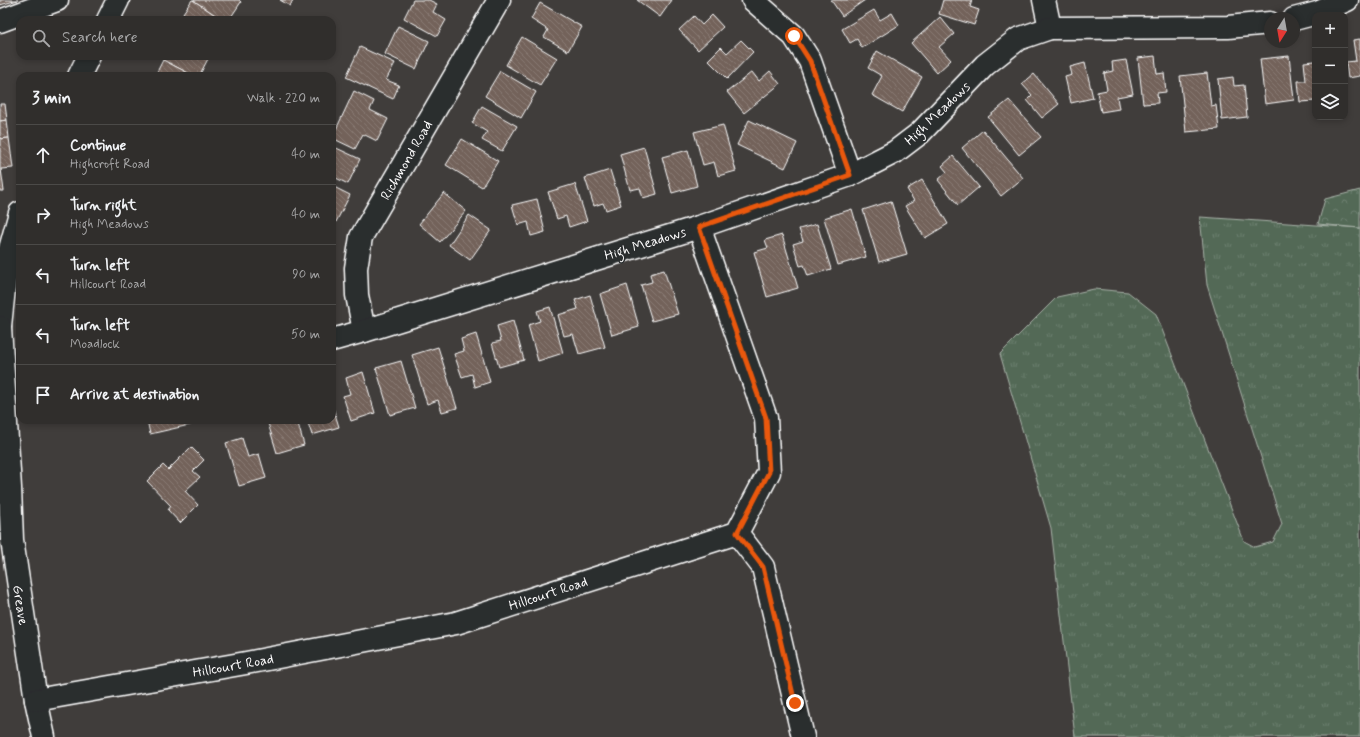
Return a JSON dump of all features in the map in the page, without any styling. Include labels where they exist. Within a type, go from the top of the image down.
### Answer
[{"type":"street","points":[[0,21],[57,0]]},
{"type":"street","points":[[110,16],[118,0]]},
{"type":"street","name":"Richmond Road","points":[[364,331],[357,295],[356,268],[361,237],[499,0]]},
{"type":"street","points":[[753,0],[794,36],[810,61],[850,175]]},
{"type":"street","points":[[1044,0],[1050,28]]},
{"type":"street","points":[[1300,17],[1316,13],[1347,0]]},
{"type":"street","name":"High Meadows","points":[[336,339],[699,227],[850,175],[895,152],[920,133],[985,65],[1018,39],[1050,28],[1228,27],[1264,24]]},
{"type":"street","points":[[81,72],[87,60]]},
{"type":"street","name":"Greave","points":[[16,224],[4,258],[0,326],[12,540],[36,700],[44,737]]},
{"type":"street","points":[[699,227],[766,418],[769,472],[737,533],[763,567],[803,737]]},
{"type":"street","name":"Hillcourt Road","points":[[36,700],[246,663],[456,623],[737,533]]},
{"type":"green space","points":[[1360,190],[1360,228],[1318,224],[1325,199]]},
{"type":"green space","points":[[1200,217],[1360,228],[1360,737],[1075,737],[1051,528],[1000,354],[1057,297],[1094,289],[1128,292],[1156,314],[1244,541],[1255,547],[1273,542],[1282,524],[1207,285]]},
{"type":"building","points":[[0,0],[18,0],[0,5]]},
{"type":"building","points":[[193,0],[217,16],[188,16],[183,13]]},
{"type":"building","points":[[193,0],[239,0],[241,2],[232,16],[217,16]]},
{"type":"building","points":[[280,0],[293,0],[290,6]]},
{"type":"building","points":[[413,0],[429,0],[437,4],[433,12],[446,20],[437,36],[404,18]]},
{"type":"building","points":[[637,0],[672,0],[660,17]]},
{"type":"building","points":[[831,0],[865,0],[842,16]]},
{"type":"building","points":[[943,0],[972,0],[970,7],[979,10],[974,25],[939,14]]},
{"type":"building","points":[[540,3],[582,27],[568,51],[544,37],[548,30],[531,19]]},
{"type":"building","points":[[874,10],[880,20],[892,13],[899,25],[862,48],[857,39],[850,43],[842,29]]},
{"type":"building","points":[[712,15],[723,27],[698,50],[679,30],[694,16],[702,25]]},
{"type":"building","points":[[940,17],[954,34],[939,47],[951,60],[937,73],[911,43]]},
{"type":"building","points":[[398,26],[429,41],[416,69],[385,54]]},
{"type":"building","points":[[522,37],[557,58],[540,85],[506,65]]},
{"type":"building","points":[[1360,39],[1360,76],[1348,78],[1348,62],[1356,61],[1353,40]]},
{"type":"building","points":[[741,40],[753,52],[727,79],[708,60],[721,47],[727,53]]},
{"type":"building","points":[[360,47],[395,63],[386,80],[399,85],[393,99],[346,77]]},
{"type":"building","points":[[877,51],[922,77],[902,112],[872,95],[882,76],[868,68]]},
{"type":"building","points":[[1155,56],[1157,74],[1164,73],[1166,92],[1157,93],[1158,103],[1143,104],[1138,58]]},
{"type":"building","points":[[1289,56],[1294,100],[1265,104],[1260,59]]},
{"type":"building","points":[[163,60],[207,60],[201,72],[186,72]]},
{"type":"building","points":[[163,60],[186,72],[157,72]]},
{"type":"building","points":[[1126,60],[1133,94],[1117,97],[1119,109],[1101,112],[1097,92],[1107,90],[1104,73],[1113,71],[1112,62]]},
{"type":"building","points":[[1312,61],[1312,101],[1300,102],[1298,81],[1306,81],[1304,62]]},
{"type":"building","points":[[1085,63],[1093,98],[1071,103],[1065,77],[1072,75],[1070,67]]},
{"type":"building","points":[[500,71],[536,92],[521,118],[485,96]]},
{"type":"building","points":[[770,71],[780,84],[744,113],[727,92],[752,72],[759,81]]},
{"type":"building","points":[[1207,73],[1211,106],[1216,105],[1219,129],[1186,132],[1180,76]]},
{"type":"building","points":[[1034,74],[1059,104],[1042,118],[1027,100],[1032,95],[1022,84]]},
{"type":"building","points":[[1233,77],[1234,86],[1244,85],[1247,117],[1222,120],[1218,79]]},
{"type":"building","points":[[354,91],[374,101],[370,110],[388,119],[377,141],[363,134],[355,149],[336,140],[336,129]]},
{"type":"building","points":[[1009,100],[1041,137],[1019,155],[988,117]]},
{"type":"building","points":[[0,104],[5,104],[7,120],[0,121]]},
{"type":"building","points":[[482,106],[517,126],[502,151],[482,140],[487,132],[472,123]]},
{"type":"building","points":[[7,120],[9,138],[0,139],[0,121]]},
{"type":"building","points":[[749,120],[797,143],[785,168],[737,145]]},
{"type":"building","points":[[723,125],[736,171],[718,176],[714,162],[703,165],[694,132]]},
{"type":"building","points":[[983,130],[1023,178],[1001,196],[962,148]]},
{"type":"building","points":[[9,138],[13,168],[1,169],[4,191],[0,191],[0,139]]},
{"type":"building","points":[[462,139],[498,161],[482,187],[446,165]]},
{"type":"building","points":[[644,147],[657,194],[643,198],[640,188],[630,190],[620,154]]},
{"type":"building","points":[[336,148],[360,159],[348,184],[336,178]]},
{"type":"building","points":[[688,150],[697,186],[672,193],[662,157]]},
{"type":"building","points":[[953,156],[979,187],[958,205],[938,180],[947,172],[942,166]]},
{"type":"building","points":[[610,170],[621,205],[606,210],[603,203],[594,206],[585,178]]},
{"type":"building","points":[[922,180],[948,224],[925,238],[905,206],[914,201],[907,189]]},
{"type":"building","points":[[575,184],[587,221],[569,227],[566,216],[557,219],[548,192]]},
{"type":"building","points":[[336,188],[350,195],[336,222]]},
{"type":"building","points":[[444,193],[466,211],[440,242],[419,224]]},
{"type":"building","points":[[537,199],[545,232],[531,236],[528,222],[518,225],[512,205]]},
{"type":"building","points":[[891,201],[907,254],[879,262],[863,210]]},
{"type":"building","points":[[852,209],[866,257],[838,265],[824,218]]},
{"type":"building","points":[[469,215],[491,230],[470,260],[449,245]]},
{"type":"building","points":[[817,224],[831,269],[808,276],[804,265],[800,266],[793,244],[803,241],[799,229]]},
{"type":"building","points":[[782,235],[798,288],[767,297],[754,252],[768,248],[765,240]]},
{"type":"building","points":[[664,270],[678,314],[652,321],[641,285],[652,282],[650,274]]},
{"type":"building","points":[[627,285],[639,327],[612,335],[600,294]]},
{"type":"building","points":[[590,295],[605,347],[579,354],[573,334],[564,336],[558,315],[578,309],[575,300]]},
{"type":"building","points":[[550,307],[563,353],[538,361],[528,325],[540,321],[537,311]]},
{"type":"building","points":[[513,321],[524,360],[499,367],[492,343],[501,341],[497,326]]},
{"type":"building","points":[[476,334],[490,382],[475,387],[472,374],[462,377],[454,354],[464,351],[461,339]]},
{"type":"building","points":[[438,347],[457,408],[442,412],[438,400],[427,404],[412,355]]},
{"type":"building","points":[[401,361],[415,408],[390,415],[376,368]]},
{"type":"building","points":[[363,372],[375,413],[351,421],[343,396],[350,394],[346,378]]},
{"type":"building","points":[[336,417],[339,427],[312,435],[308,424],[336,424]]},
{"type":"building","points":[[148,424],[194,424],[150,434]]},
{"type":"building","points":[[268,424],[298,424],[304,445],[277,453]]},
{"type":"building","points":[[242,438],[248,457],[259,454],[266,478],[239,486],[226,443]]},
{"type":"building","points":[[191,447],[204,460],[193,471],[200,477],[185,491],[198,505],[180,523],[168,510],[171,506],[147,481],[163,465],[168,470]]},
{"type":"route","points":[[794,36],[810,61],[850,175],[699,227],[766,418],[769,472],[737,533],[763,567],[795,703]]}]
